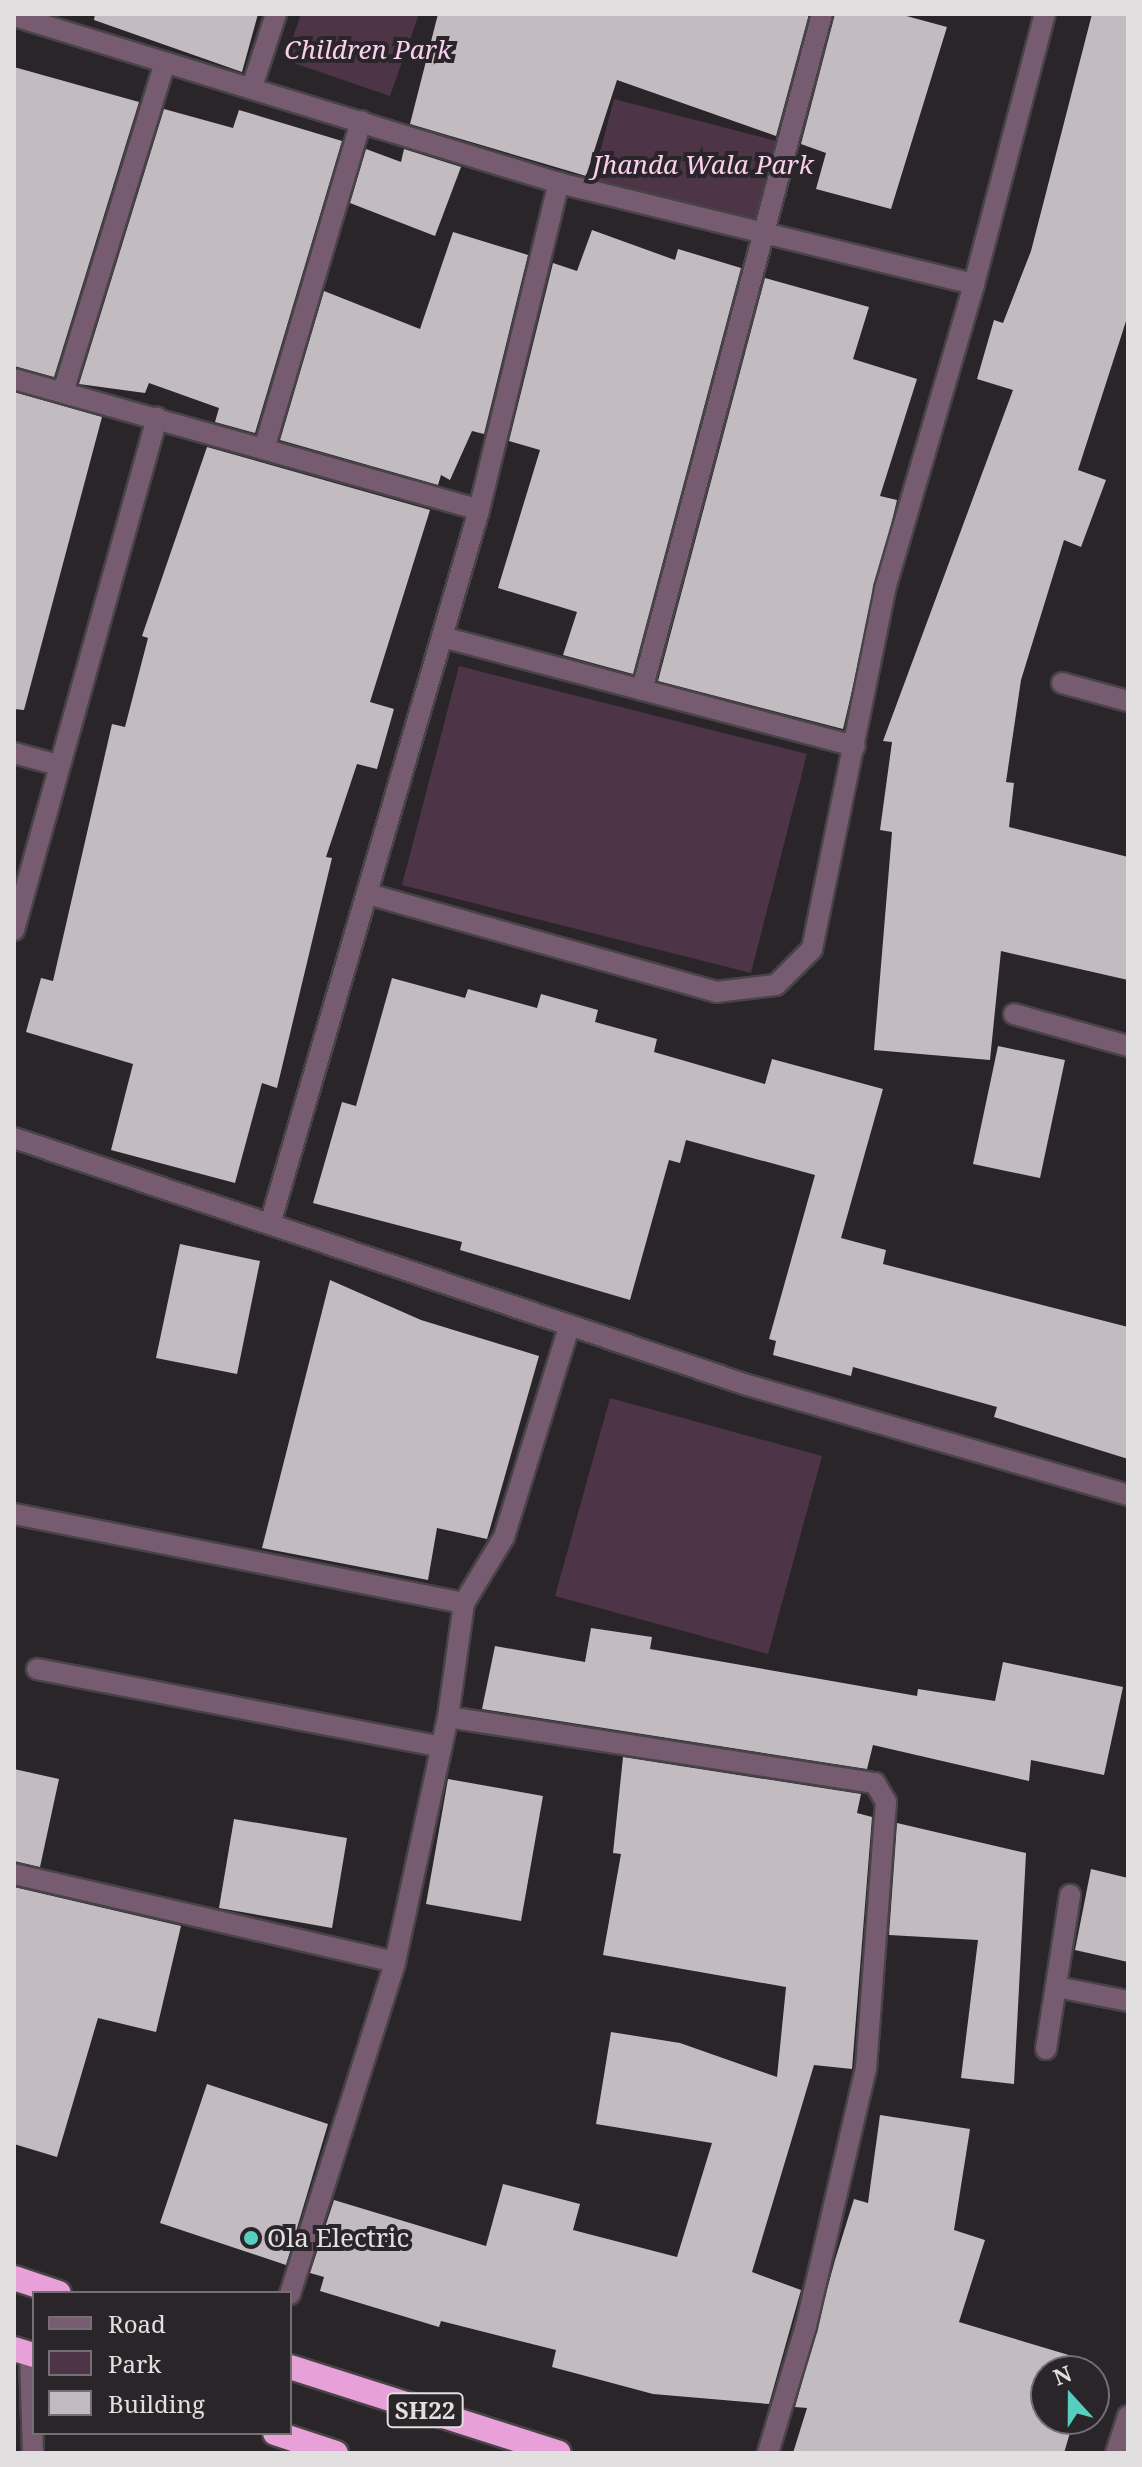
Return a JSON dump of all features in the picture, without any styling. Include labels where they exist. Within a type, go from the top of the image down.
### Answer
[{"type":"highway","points":[[14,2278],[53,2291]]},
{"type":"highway","name":"SH22","points":[[292,2368],[559,2453]]},
{"type":"highway","points":[[281,2435],[336,2453]]},
{"type":"street","points":[[252,87],[276,14]]},
{"type":"street","points":[[642,690],[822,14]]},
{"type":"street","points":[[368,894],[716,992],[776,985],[812,949],[885,589],[974,284],[1045,14]]},
{"type":"street","points":[[14,16],[559,183],[974,284]]},
{"type":"street","points":[[63,392],[165,62]]},
{"type":"street","points":[[264,449],[361,121]]},
{"type":"street","points":[[270,1224],[479,510],[559,183]]},
{"type":"street","points":[[14,379],[479,510]]},
{"type":"street","points":[[14,930],[157,418]]},
{"type":"street","points":[[442,637],[855,746]]},
{"type":"street","points":[[1062,683],[1128,701]]},
{"type":"street","points":[[14,753],[58,765]]},
{"type":"street","points":[[1014,1014],[1128,1046]]},
{"type":"street","points":[[14,1138],[569,1327],[1128,1495]]},
{"type":"street","points":[[291,2291],[395,1962],[448,1717],[464,1603],[504,1537],[569,1327]]},
{"type":"street","points":[[14,1514],[464,1603]]},
{"type":"street","points":[[37,1669],[442,1747]]},
{"type":"street","points":[[448,1717],[875,1783],[886,1802],[866,2068],[806,2326],[768,2453]]},
{"type":"street","points":[[14,1874],[395,1962]]},
{"type":"street","points":[[1046,2049],[1070,1895]]},
{"type":"street","points":[[1057,1987],[1128,2001]]},
{"type":"street","points":[[26,2352],[33,2453]]},
{"type":"street","points":[[1121,2445],[1128,2416]]},
{"type":"green space","name":"Children Park","points":[[301,14],[419,14],[390,96],[285,60]]},
{"type":"green space","name":"Jhanda Wala Park","points":[[614,99],[780,142],[759,221],[593,179]]},
{"type":"green space","points":[[459,666],[807,754],[751,973],[402,885]]},
{"type":"green space","points":[[610,1398],[822,1456],[768,1654],[555,1596]]},
{"type":"building","points":[[95,14],[258,14],[242,72],[94,20]]},
{"type":"building","points":[[438,14],[809,14],[776,136],[617,80],[586,176],[410,124]]},
{"type":"building","points":[[835,14],[899,14],[947,27],[891,209],[816,189],[826,153],[801,144]]},
{"type":"building","points":[[1092,14],[1128,14],[1128,315],[1078,470],[1106,480],[1081,547],[1064,540],[1021,680],[1006,782],[1014,783],[1009,827],[1128,857],[1128,980],[1001,951],[990,1060],[874,1050],[892,832],[880,830],[892,742],[883,741],[1013,390],[977,379],[994,320],[1003,323],[1031,251]]},
{"type":"building","points":[[14,67],[139,102],[54,377],[14,366]]},
{"type":"building","points":[[164,109],[233,128],[239,110],[342,141],[255,433],[215,422],[219,408],[149,383],[145,393],[79,384]]},
{"type":"building","points":[[366,149],[401,162],[404,149],[461,167],[435,236],[350,203]]},
{"type":"building","points":[[592,230],[675,260],[678,249],[741,268],[633,674],[563,655],[577,612],[498,588],[540,450],[509,441],[553,263],[577,271]]},
{"type":"building","points":[[453,232],[528,255],[484,434],[472,431],[450,480],[441,475],[438,485],[280,440],[324,291],[420,329]]},
{"type":"building","points":[[765,278],[869,307],[853,359],[917,379],[880,496],[897,500],[843,729],[658,681]]},
{"type":"building","points":[[14,392],[102,417],[24,710],[14,709]]},
{"type":"building","points":[[207,447],[430,510],[370,702],[394,709],[377,769],[357,764],[326,857],[332,858],[277,1088],[262,1083],[235,1183],[111,1150],[133,1064],[26,1032],[41,978],[53,981],[112,724],[125,727],[148,638],[142,636]]},
{"type":"building","points":[[392,978],[465,998],[468,989],[537,1008],[541,994],[598,1010],[595,1022],[657,1039],[654,1052],[765,1084],[772,1059],[883,1089],[841,1238],[886,1250],[883,1264],[1128,1327],[1128,1459],[994,1417],[997,1407],[853,1367],[851,1376],[773,1355],[776,1341],[769,1339],[815,1175],[686,1140],[680,1163],[669,1160],[630,1300],[460,1250],[462,1242],[313,1203],[342,1102],[356,1106]]},
{"type":"building","points":[[998,1046],[1065,1060],[1040,1178],[973,1164]]},
{"type":"building","points":[[180,1244],[260,1261],[237,1374],[156,1358]]},
{"type":"building","points":[[330,1280],[421,1320],[539,1356],[487,1539],[437,1528],[428,1580],[262,1548]]},
{"type":"building","points":[[591,1628],[652,1637],[650,1649],[917,1696],[918,1689],[995,1701],[1003,1662],[1123,1687],[1104,1775],[1031,1760],[1029,1781],[873,1745],[867,1769],[482,1709],[495,1646],[585,1662]]},
{"type":"building","points":[[623,1757],[861,1794],[857,1813],[872,1817],[852,2069],[814,2065],[752,2272],[801,2290],[769,2404],[653,2394],[552,2367],[556,2350],[441,2321],[439,2327],[320,2291],[324,2277],[310,2273],[334,2200],[486,2246],[503,2184],[580,2204],[573,2230],[677,2257],[712,2143],[596,2124],[611,2032],[680,2043],[777,2077],[786,1987],[603,1955],[621,1854],[613,1853]]},
{"type":"building","points":[[14,1769],[59,1779],[40,1867],[14,1861]]},
{"type":"building","points":[[448,1779],[543,1796],[521,1921],[426,1904]]},
{"type":"building","points":[[234,1819],[347,1838],[332,1928],[219,1908]]},
{"type":"building","points":[[897,1823],[1026,1853],[1014,2084],[961,2078],[978,1940],[889,1935]]},
{"type":"building","points":[[1091,1869],[1128,1878],[1128,1962],[1075,1950]]},
{"type":"building","points":[[14,1887],[181,1926],[156,2032],[98,2018],[57,2157],[14,2144]]},
{"type":"building","points":[[207,2084],[328,2124],[286,2265],[160,2223]]},
{"type":"building","points":[[880,2115],[970,2129],[954,2230],[985,2240],[959,2322],[1069,2355],[1030,2355],[1030,2435],[1069,2435],[1064,2453],[793,2453],[807,2408],[795,2407],[835,2260],[854,2199],[868,2203]]},
{"type":"place","name":"Ola Electric","points":[[251,2238]]}]
